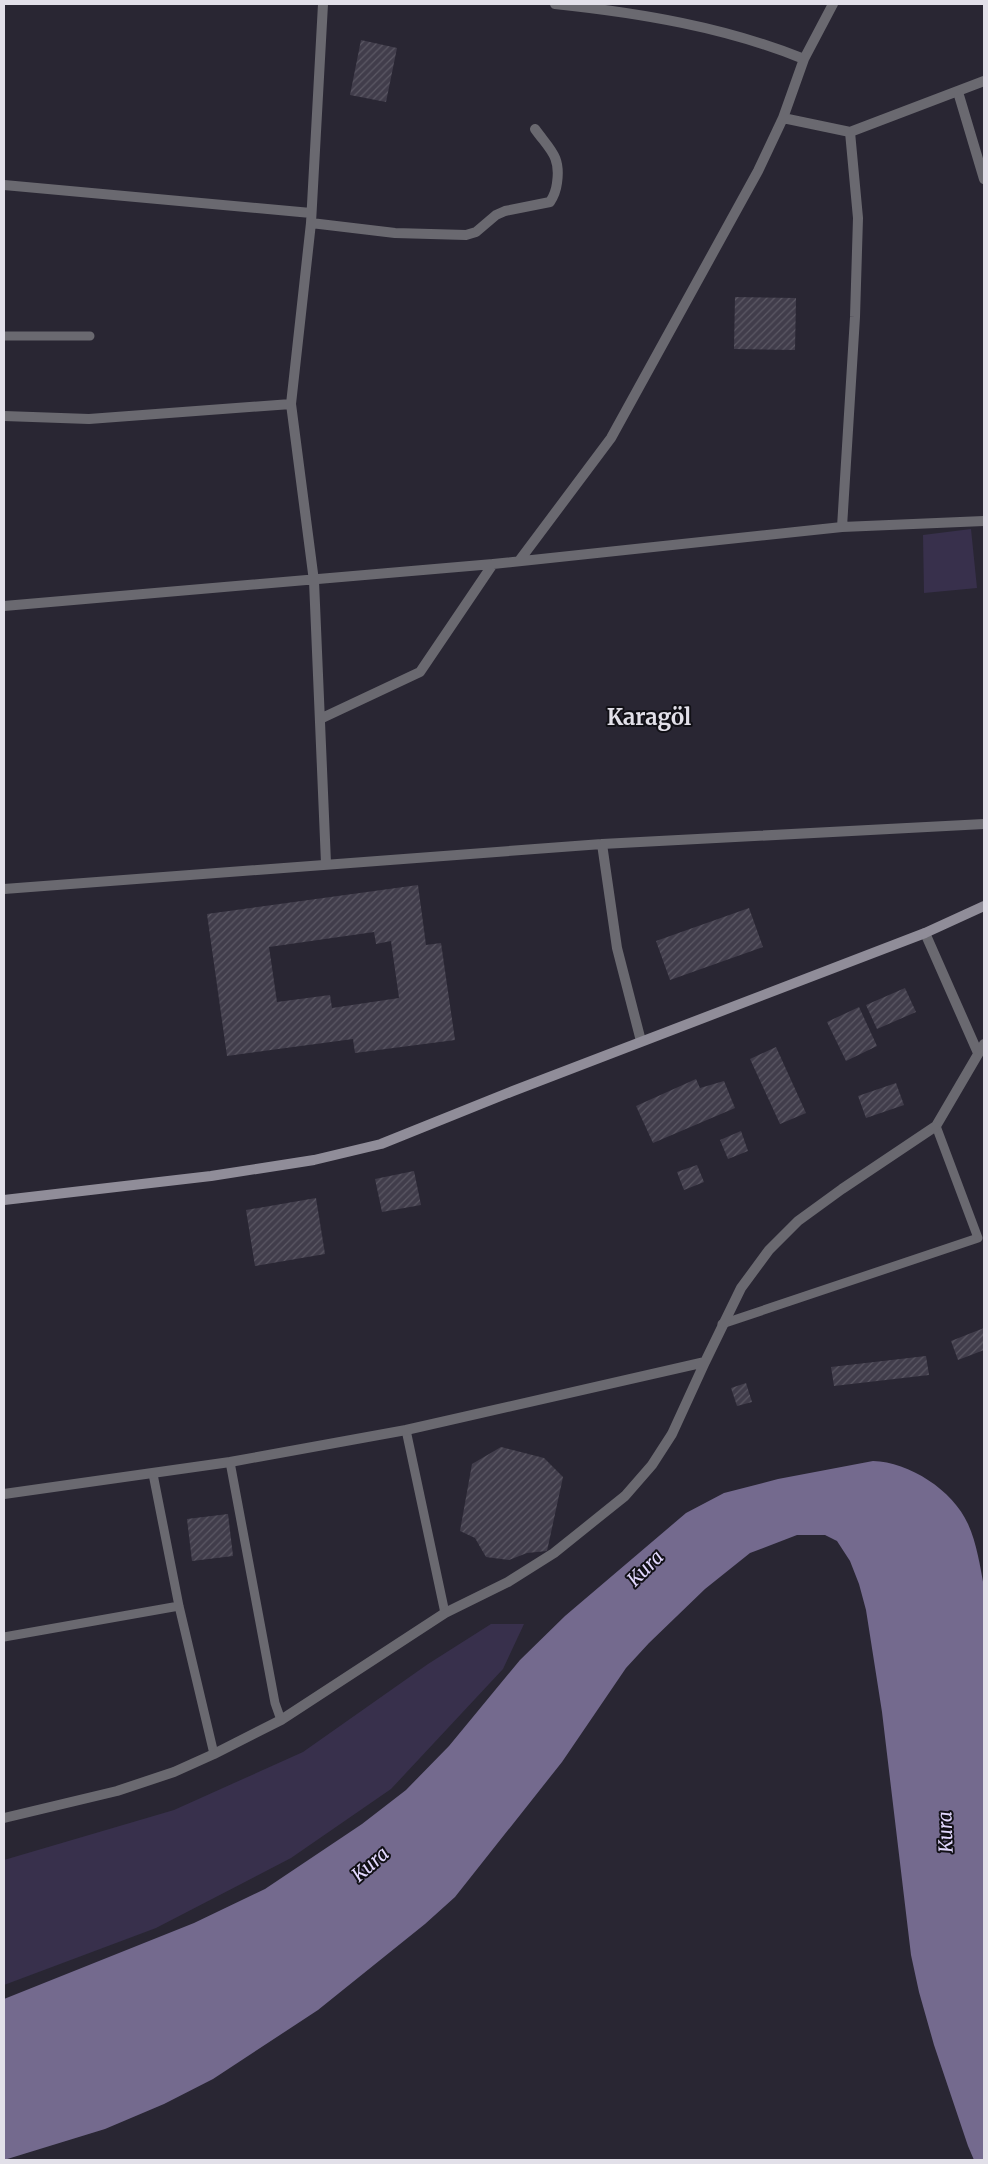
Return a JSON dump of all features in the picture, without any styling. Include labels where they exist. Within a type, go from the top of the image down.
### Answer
[{"type":"main road","points":[[4,1200],[211,1176],[314,1160],[381,1144],[925,932],[984,906]]},
{"type":"street","points":[[323,4],[311,218],[291,404],[314,580],[326,863]]},
{"type":"street","points":[[556,4],[615,10],[712,30],[755,41],[804,59]]},
{"type":"street","points":[[519,561],[611,438],[758,171],[783,118],[804,59],[833,4]]},
{"type":"street","points":[[783,118],[850,132],[984,81]]},
{"type":"street","points":[[958,92],[984,179]]},
{"type":"street","points":[[4,185],[311,218],[395,233],[466,235],[476,232],[496,215],[550,202],[553,197],[558,161],[535,129]]},
{"type":"street","points":[[842,527],[855,317],[858,218],[850,132]]},
{"type":"street","points":[[4,416],[89,419],[291,404]]},
{"type":"street","points":[[4,606],[493,564],[842,527],[984,521]]},
{"type":"street","points":[[320,719],[420,672],[493,564]]},
{"type":"street","points":[[4,889],[326,863],[602,844],[984,824]]},
{"type":"street","points":[[602,844],[617,948],[641,1042]]},
{"type":"street","points":[[925,932],[978,1053]]},
{"type":"street","points":[[4,1818],[117,1791],[174,1772],[214,1754],[281,1720],[445,1613],[508,1582],[554,1553],[625,1496],[652,1465],[672,1434],[722,1324],[747,1280],[769,1250],[798,1221],[936,1126],[984,1044]]},
{"type":"street","points":[[4,1494],[230,1462],[406,1430],[705,1362]]},
{"type":"lane","points":[[4,336],[90,336]]},
{"type":"lane","points":[[722,1324],[978,1238],[936,1126]]},
{"type":"lane","points":[[406,1430],[445,1613]]},
{"type":"lane","points":[[230,1462],[275,1703],[281,1720]]},
{"type":"lane","points":[[153,1474],[179,1606],[214,1754]]},
{"type":"lane","points":[[4,1637],[179,1606]]},
{"type":"shaded area","points":[[971,529],[977,588],[924,593],[923,535]]},
{"type":"shaded area","points":[[491,1624],[524,1624],[503,1669],[391,1789],[291,1858],[156,1928],[4,1985],[4,1860],[174,1810],[303,1752],[428,1664]]},
{"type":"water","name":"Kura","points":[[873,1461],[901,1466],[915,1472],[941,1489],[952,1500],[968,1524],[974,1539],[984,1587],[984,2160],[974,2160],[968,2146],[934,2045],[919,1992],[911,1955],[882,1712],[866,1610],[859,1584],[850,1561],[837,1541],[825,1535],[797,1535],[750,1553],[705,1589],[649,1643],[626,1668],[562,1762],[455,1897],[425,1924],[318,2010],[213,2079],[164,2104],[105,2129],[4,2160],[4,1999],[194,1923],[265,1889],[362,1824],[406,1790],[449,1746],[520,1660],[565,1616],[686,1513],[724,1493],[778,1479]]},
{"type":"building","points":[[361,40],[397,48],[386,102],[350,95]]},
{"type":"building","points":[[735,297],[796,298],[795,350],[734,349]]},
{"type":"building","points":[[418,885],[426,945],[441,943],[455,1040],[355,1053],[353,1039],[227,1056],[207,914]],"holes":[[[374,932],[376,944],[391,941],[399,998],[332,1008],[330,995],[277,1002],[269,947]]]},
{"type":"building","points":[[749,908],[763,947],[670,980],[656,941]]},
{"type":"building","points":[[905,988],[916,1012],[877,1029],[866,1005]]},
{"type":"building","points":[[859,1007],[877,1046],[846,1061],[827,1022]]},
{"type":"building","points":[[776,1047],[806,1113],[780,1124],[750,1059]]},
{"type":"building","points":[[696,1079],[700,1088],[724,1081],[735,1108],[653,1143],[636,1106]]},
{"type":"building","points":[[896,1083],[904,1105],[866,1118],[858,1096]]},
{"type":"building","points":[[741,1131],[748,1151],[728,1159],[720,1140]]},
{"type":"building","points":[[697,1165],[704,1182],[684,1190],[677,1172]]},
{"type":"building","points":[[414,1171],[421,1205],[382,1212],[375,1179]]},
{"type":"building","points":[[316,1198],[325,1254],[255,1266],[246,1210]]},
{"type":"building","points":[[984,1328],[984,1350],[958,1360],[951,1341]]},
{"type":"building","points":[[926,1356],[929,1375],[834,1386],[831,1367]]},
{"type":"building","points":[[746,1383],[752,1402],[737,1406],[731,1388]]},
{"type":"building","points":[[501,1447],[544,1458],[563,1477],[547,1551],[527,1553],[509,1560],[486,1557],[475,1538],[460,1531],[472,1464]]},
{"type":"building","points":[[228,1514],[233,1556],[192,1561],[187,1519]]},
{"type":"district","name":"Karagöl","points":[[649,717]]}]
